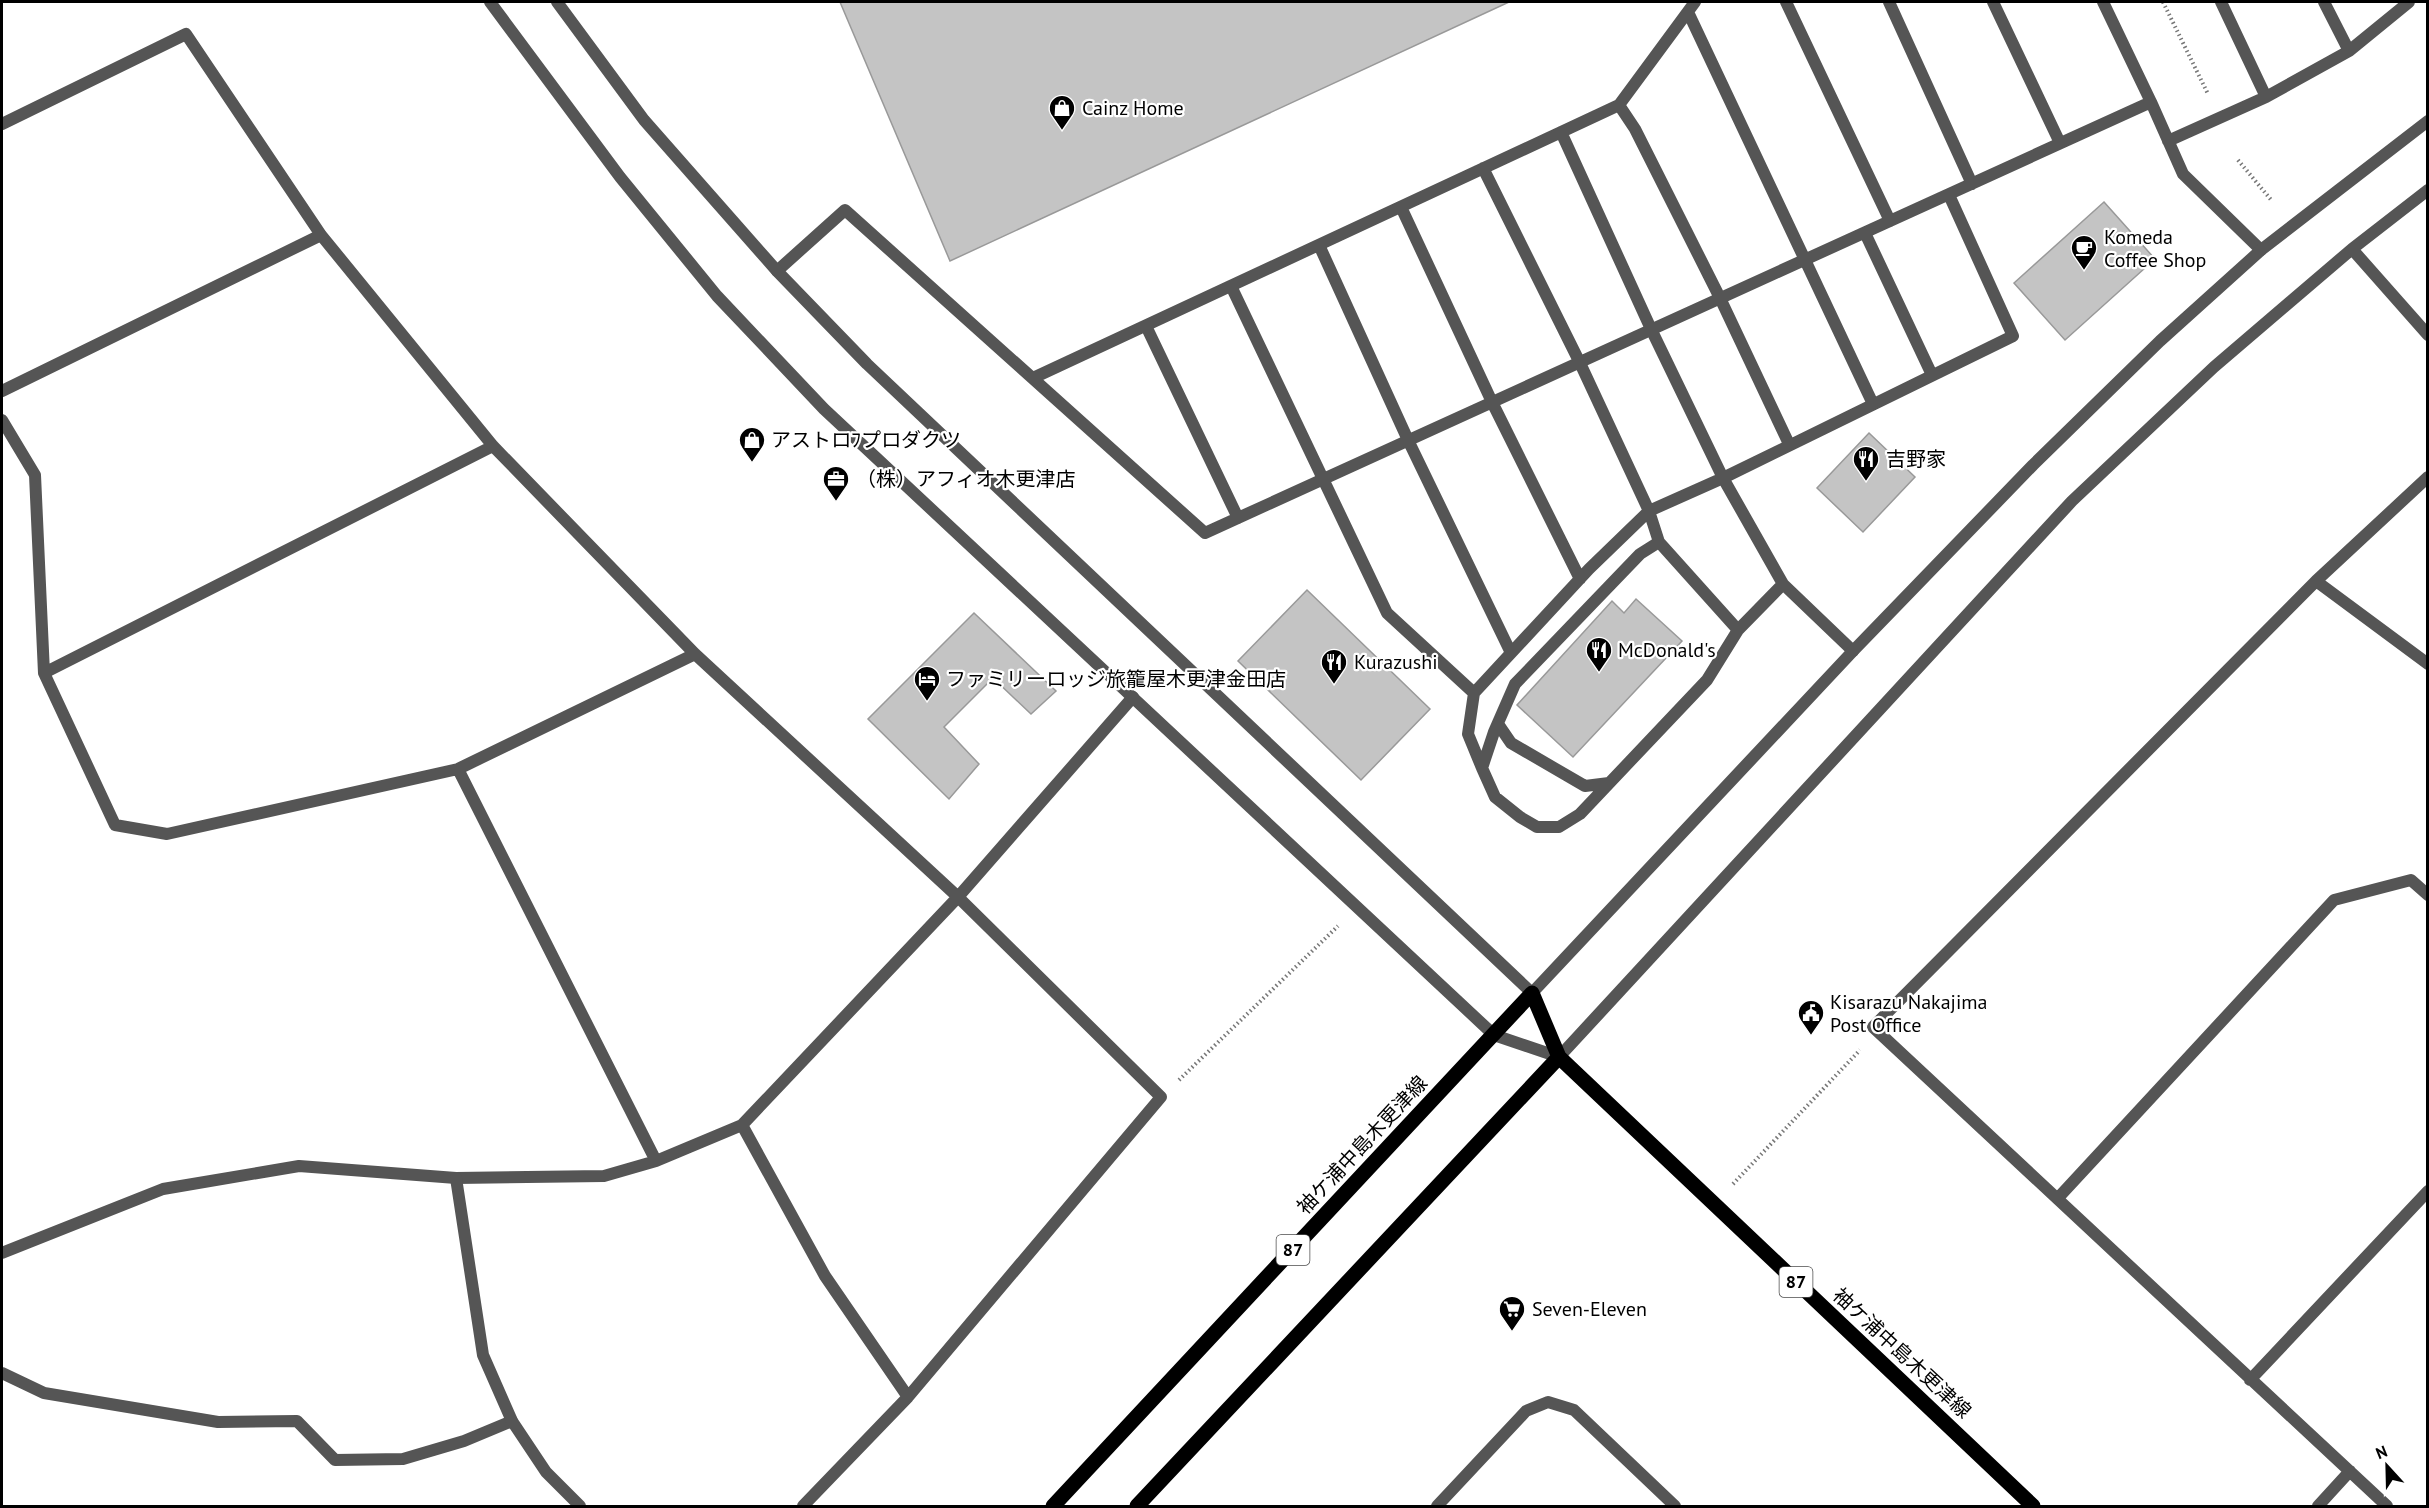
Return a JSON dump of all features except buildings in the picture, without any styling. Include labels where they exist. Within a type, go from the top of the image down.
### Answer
[{"type":"main road","name":"袖ケ浦中島木更津線","points":[[1053,1506],[1532,993],[1559,1057],[2033,1506]]},
{"type":"main road","points":[[1137,1506],[1559,1057]]},
{"type":"street","points":[[490,2],[620,177],[717,296],[824,409],[1494,1035],[1559,1057],[2072,501],[2214,367],[2352,249],[2427,190]]},
{"type":"street","points":[[556,2],[644,120],[777,271],[876,372],[1532,993],[1853,651],[2033,465],[2160,341],[2261,250],[2427,121]]},
{"type":"street","points":[[1786,2],[1890,221]]},
{"type":"street","points":[[1888,2],[1972,184]]},
{"type":"street","points":[[1993,2],[2060,143]]},
{"type":"street","points":[[2103,2],[2184,174],[2261,250]]},
{"type":"street","points":[[2221,2],[2266,97]]},
{"type":"street","points":[[2324,2],[2349,51]]},
{"type":"street","points":[[2168,141],[2266,97],[2349,51],[2409,2]]},
{"type":"street","points":[[1033,378],[1619,105],[1691,7],[1805,260],[1873,404]]},
{"type":"street","points":[[2,124],[186,34],[321,235],[493,446],[694,654],[958,897],[1161,1097],[908,1397],[803,1506]]},
{"type":"street","points":[[777,271],[845,210],[1205,533],[2151,102]]},
{"type":"street","points":[[1619,105],[1635,129],[1720,298],[1789,444]]},
{"type":"street","points":[[1561,132],[1651,329],[1723,478],[1783,584],[1853,651]]},
{"type":"street","points":[[1483,168],[1580,363],[1649,511],[1659,542],[1738,630]]},
{"type":"street","points":[[1783,584],[1738,630],[1707,680],[1580,814],[1559,827],[1537,827],[1495,797],[1468,734],[1474,693],[1580,579],[1649,511],[1723,478],[2013,336],[1949,195]]},
{"type":"street","points":[[1401,207],[1492,402],[1580,579]]},
{"type":"street","points":[[1865,232],[1932,375]]},
{"type":"street","points":[[2,390],[321,235]]},
{"type":"street","points":[[1318,245],[1408,440],[1511,653]]},
{"type":"street","points":[[2352,249],[2427,335]]},
{"type":"street","points":[[1231,286],[1387,613],[1474,693]]},
{"type":"street","points":[[1146,326],[1238,518]]},
{"type":"street","points":[[2,420],[35,475],[45,673],[115,825],[167,834],[458,770],[694,654]]},
{"type":"street","points":[[45,673],[493,446]]},
{"type":"street","points":[[2388,1506],[1873,1027],[2316,581],[2427,477]]},
{"type":"street","points":[[1482,768],[1515,684],[1640,554],[1659,542]]},
{"type":"street","points":[[2316,581],[2427,664]]},
{"type":"street","points":[[2,1253],[163,1189],[299,1166],[456,1178],[603,1176],[656,1161],[742,1125],[958,897],[1133,697]]},
{"type":"street","points":[[1498,724],[1511,742],[1585,786],[1609,783]]},
{"type":"street","points":[[458,770],[656,1161]]},
{"type":"street","points":[[2058,1198],[2334,900],[2411,879],[2427,894]]},
{"type":"street","points":[[742,1125],[825,1276],[908,1397]]},
{"type":"street","points":[[456,1178],[483,1355],[512,1420],[546,1472],[580,1506]]},
{"type":"street","points":[[2250,1380],[2427,1191]]},
{"type":"street","points":[[2,1373],[44,1393],[218,1422],[297,1421],[336,1460],[403,1459],[464,1441],[512,1420]]},
{"type":"street","points":[[1437,1506],[1526,1411],[1548,1402],[1574,1410],[1675,1506]]},
{"type":"street","points":[[2318,1506],[2350,1472]]},
{"type":"path","points":[[2163,2],[2208,95]]},
{"type":"path","points":[[2238,160],[2272,201]]},
{"type":"path","points":[[1161,1097],[1357,908]]},
{"type":"path","points":[[1714,1204],[1877,1032]]},
{"type":"place","name":"Cainz Home","points":[[1062,131]]},
{"type":"place","name":"Komeda Coffee Shop","points":[[2084,271]]},
{"type":"place","name":"アストロﾌプロダクツ","points":[[752,463]]},
{"type":"place","name":"吉野家","points":[[1866,482]]},
{"type":"place","name":"（株）アフィオ木更津店","points":[[836,502]]},
{"type":"place","name":"McDonald's","points":[[1599,673]]},
{"type":"place","name":"Kurazushi","points":[[1334,685]]},
{"type":"place","name":"ファミリーロッジ旅籠屋木更津金田店","points":[[927,702]]},
{"type":"place","name":"Kisarazu Nakajima Post Office","points":[[1811,1036]]},
{"type":"place","name":"Seven-Eleven","points":[[1512,1332]]}]
